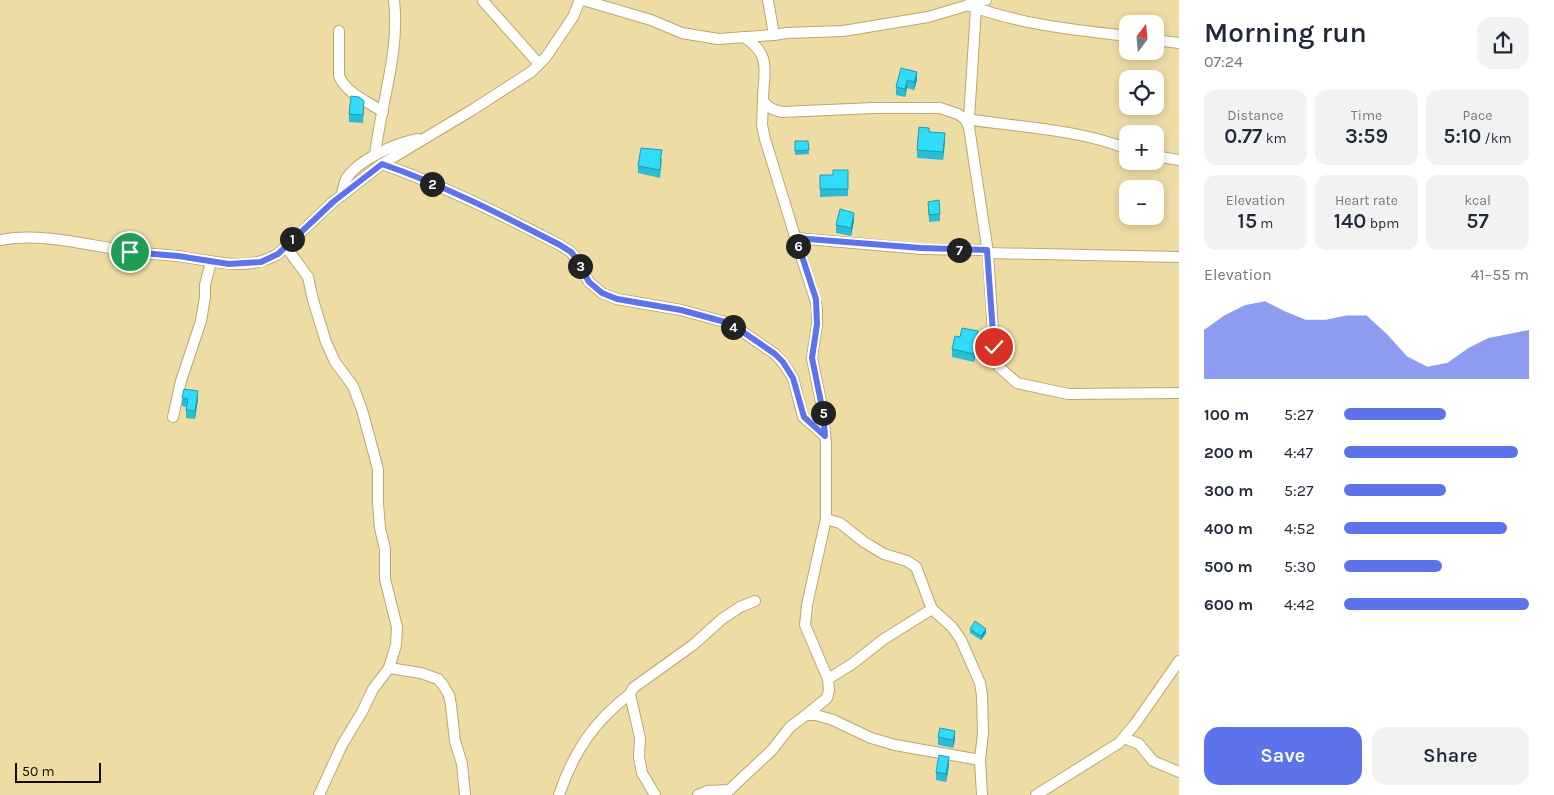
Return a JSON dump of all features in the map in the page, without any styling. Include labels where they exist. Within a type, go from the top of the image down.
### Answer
[{"type":"street","points":[[378,159],[383,112],[393,54],[394,0]]},
{"type":"street","points":[[0,240],[18,237],[52,239],[130,252],[178,256],[210,262],[240,264],[261,262],[278,254],[286,247],[295,236],[319,217],[378,159],[424,138],[521,80],[546,57],[582,0],[651,20],[682,33],[718,39],[787,33],[843,31],[880,26],[972,6],[986,0]]},
{"type":"street","points":[[768,0],[774,35]]},
{"type":"street","points":[[483,1],[539,64]]},
{"type":"street","points":[[972,6],[1025,21],[1097,34],[1119,35]]},
{"type":"street","points":[[972,6],[967,119],[988,251],[994,347],[999,366],[1017,383],[1068,394],[1179,393]]},
{"type":"street","points":[[338,31],[339,76],[341,82],[350,92],[383,112]]},
{"type":"street","points":[[744,37],[760,50],[765,62],[762,125],[816,299],[817,324],[812,358],[823,412],[826,518],[805,616],[805,625],[828,679],[827,709],[833,720]]},
{"type":"street","points":[[1164,41],[1179,43]]},
{"type":"street","points":[[763,101],[768,107],[782,112],[874,108],[940,108],[967,119],[1067,133],[1119,146]]},
{"type":"street","points":[[1164,158],[1179,160]]},
{"type":"street","points":[[378,159],[474,202],[560,245],[571,252],[589,282],[602,293],[617,299],[660,306],[725,322],[743,332],[775,354],[783,362],[793,378],[804,417],[825,436]]},
{"type":"street","points":[[796,238],[921,248],[1179,257]]},
{"type":"street","points":[[286,247],[308,277],[313,300],[334,362],[353,386],[362,410],[378,469],[378,503],[380,528],[385,549],[385,579],[397,626],[396,645],[389,668],[374,689],[342,745],[319,795]]},
{"type":"street","points":[[173,417],[181,380],[201,322],[205,285],[210,262]]},
{"type":"street","points":[[826,518],[840,523],[864,542],[884,554],[907,560],[916,567],[932,609],[952,627],[961,640],[980,684],[983,718],[980,760],[982,795]]},
{"type":"street","points":[[559,795],[574,757],[589,733],[630,694],[633,688],[693,645],[722,619],[755,600]]},
{"type":"street","points":[[828,679],[852,664],[884,639],[932,609]]},
{"type":"street","points":[[1036,795],[1108,751],[1124,738],[1179,661]]},
{"type":"street","points":[[389,668],[421,673],[438,679],[443,684],[449,695],[451,705],[455,741],[465,779],[465,795]]},
{"type":"street","points":[[630,694],[640,738],[639,758],[642,772],[655,795]]},
{"type":"street","points":[[698,795],[707,791],[727,793],[772,750],[790,727],[826,698]]},
{"type":"street","points":[[806,715],[816,715],[833,720],[871,738],[894,745],[980,760]]},
{"type":"street","points":[[1124,738],[1139,744],[1154,761],[1179,772]]},
{"type":"building","points":[[901,68],[917,72],[914,82],[907,80],[905,89],[896,87]]},
{"type":"building","points":[[351,96],[359,97],[364,101],[363,115],[349,114]]},
{"type":"building","points":[[919,127],[929,128],[929,132],[945,133],[943,152],[917,150]]},
{"type":"building","points":[[795,141],[808,141],[809,150],[795,151]]},
{"type":"building","points":[[641,148],[662,150],[660,170],[638,166]]},
{"type":"building","points":[[833,170],[848,170],[848,189],[820,189],[820,175],[833,175]]},
{"type":"building","points":[[939,200],[940,214],[929,215],[928,202]]},
{"type":"building","points":[[840,209],[854,213],[851,228],[836,225]]},
{"type":"building","points":[[962,328],[978,331],[974,354],[952,349],[955,336],[960,337]]},
{"type":"building","points":[[184,389],[198,391],[195,411],[186,410],[188,399],[182,398]]},
{"type":"building","points":[[975,621],[986,629],[981,636],[970,629]]},
{"type":"building","points":[[940,728],[955,731],[953,740],[938,737]]},
{"type":"building","points":[[939,755],[949,757],[946,774],[936,772]]},
{"type":"route","points":[[130,252],[178,256],[229,264],[249,264],[268,260],[286,247],[295,236],[319,217],[346,190],[382,164],[474,202],[560,245],[571,252],[589,282],[602,293],[617,299],[697,314],[725,322],[743,332],[775,354],[783,362],[793,378],[804,417],[825,436],[820,396],[812,368],[817,324],[816,299],[808,280],[796,238],[857,244],[987,250],[994,347]]}]
